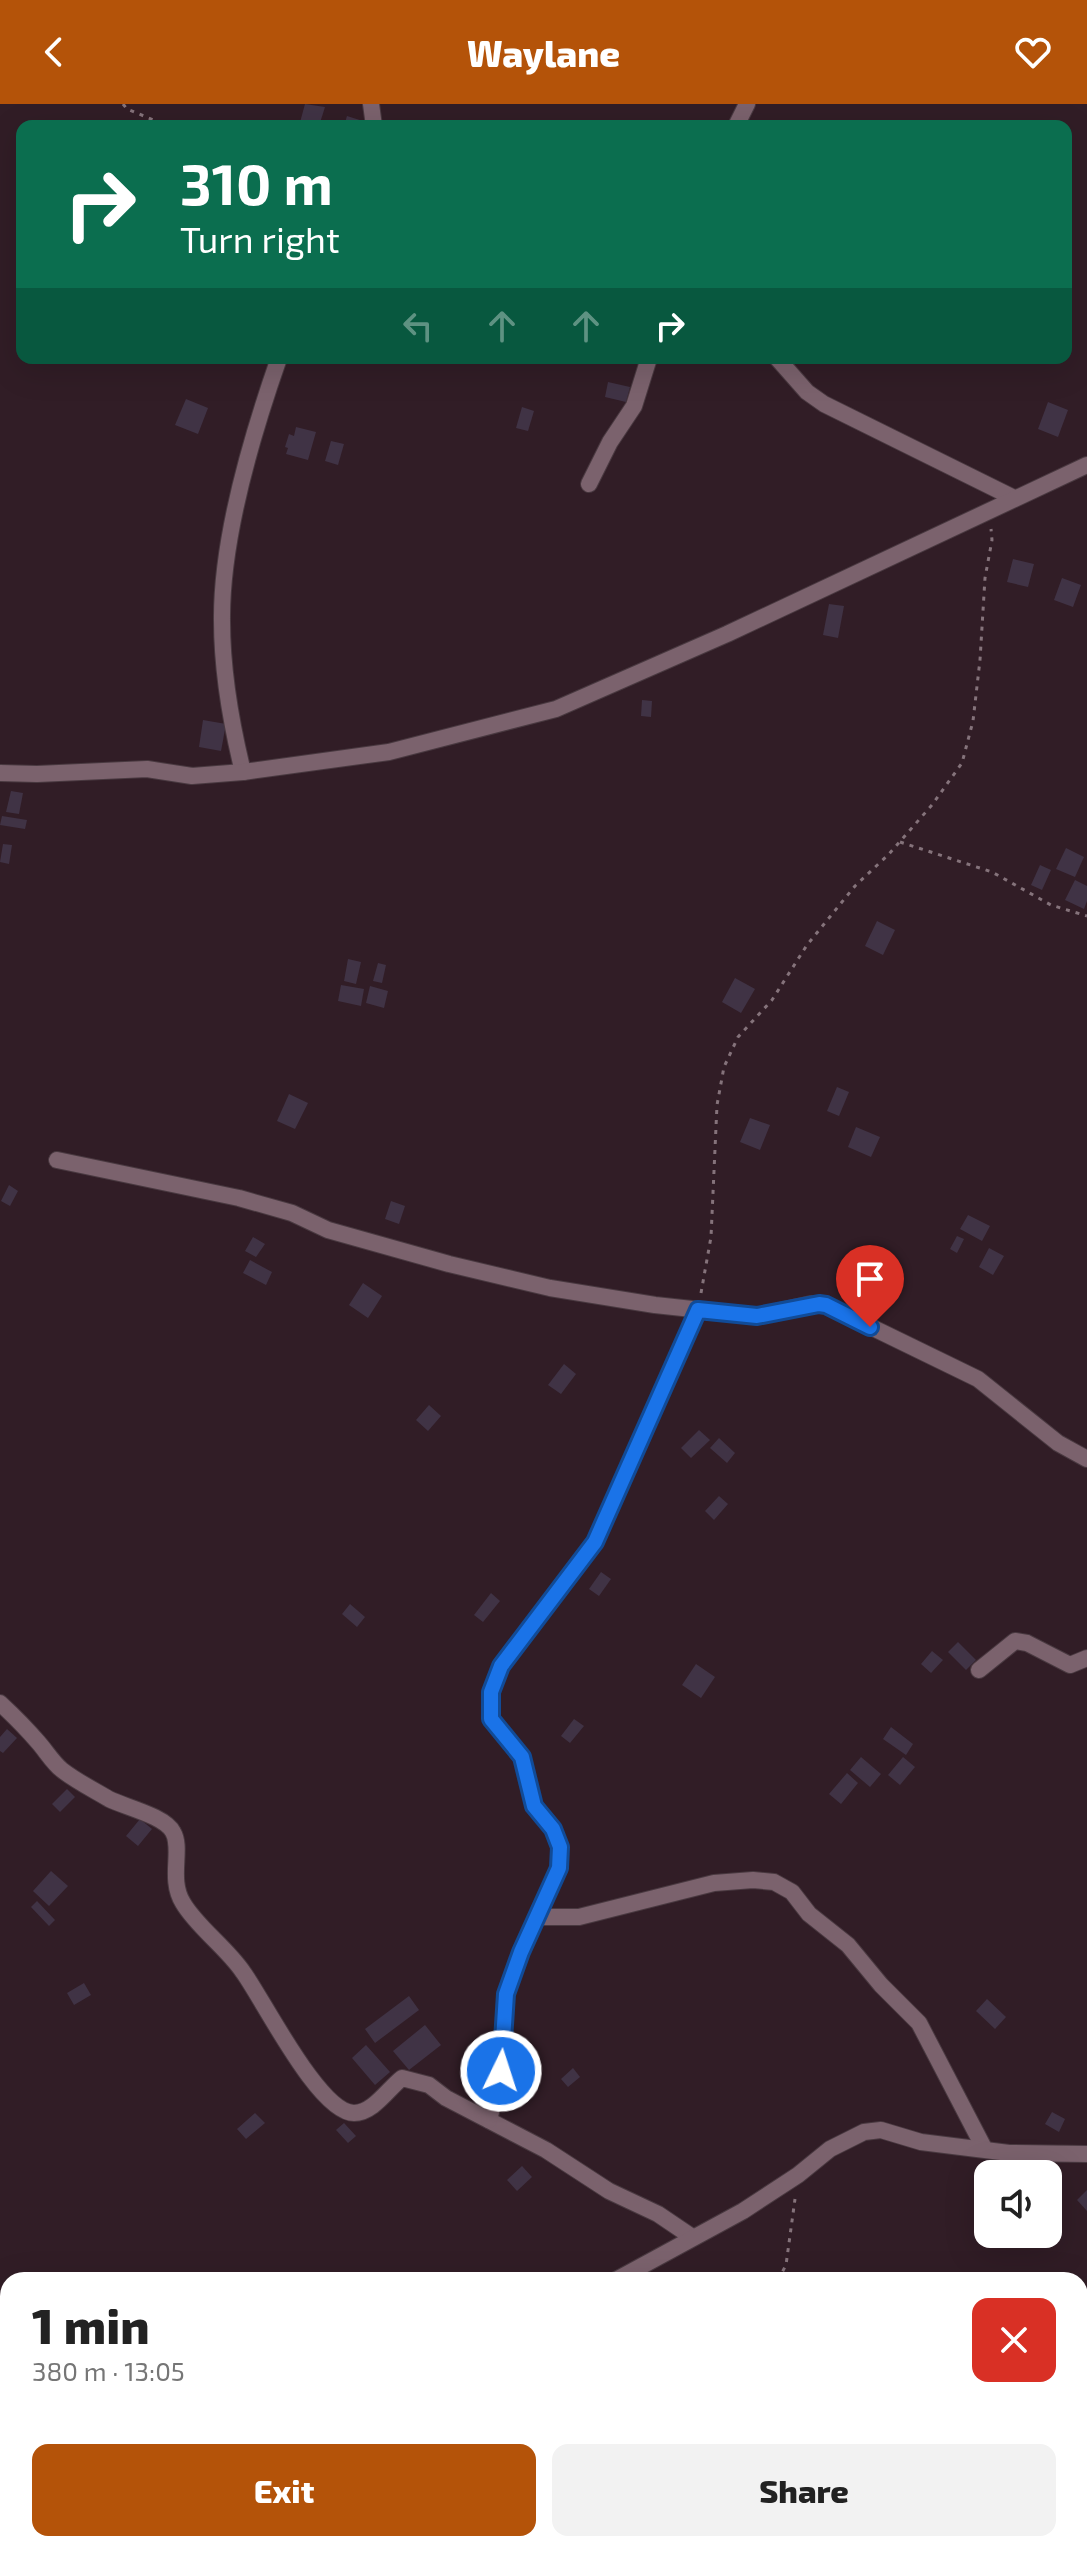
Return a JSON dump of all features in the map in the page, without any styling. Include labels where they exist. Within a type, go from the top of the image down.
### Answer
[{"type":"street","points":[[243,772],[229,702],[222,621],[223,590],[229,543],[257,424],[277,364]]},
{"type":"street","points":[[589,484],[610,442],[634,406],[647,364]]},
{"type":"street","points":[[782,364],[807,392],[824,404],[1014,498]]},
{"type":"street","points":[[0,773],[147,769],[192,776],[243,772],[389,752],[556,709],[727,634],[1087,465]]},
{"type":"street","points":[[57,1160],[239,1198],[292,1213],[341,1234],[550,1288],[757,1316],[811,1304],[826,1305],[978,1379],[1058,1443],[1087,1459]]},
{"type":"street","points":[[489,2120],[501,2071],[506,1994],[559,1868],[560,1847],[553,1829],[534,1806],[522,1757],[491,1719],[491,1692],[501,1666],[595,1542],[698,1310]]},
{"type":"street","points":[[979,1670],[1015,1641],[1027,1643],[1070,1665],[1087,1658]]},
{"type":"street","points":[[0,1703],[23,1724],[61,1769],[111,1800],[161,1821],[173,1831],[176,1843],[175,1880],[182,1903],[243,1971],[282,2037],[315,2083],[339,2107],[349,2113],[367,2110],[398,2080],[405,2078],[429,2085],[446,2098],[546,2150],[609,2191],[658,2214],[692,2237]]},
{"type":"street","points":[[537,1917],[579,1917],[714,1883],[774,1882],[792,1892],[809,1914],[848,1945],[881,1985],[919,2023],[984,2148]]},
{"type":"street","points":[[630,2272],[743,2211],[798,2175],[830,2149],[864,2132],[881,2130],[921,2142],[1009,2153],[1087,2154]]},
{"type":"path","points":[[123,104],[127,109],[154,120]]},
{"type":"path","points":[[698,1310],[711,1237],[717,1105],[724,1067],[738,1037],[772,1000],[807,945],[855,886],[900,842],[962,763],[973,721],[980,660],[985,578],[992,540],[990,510]]},
{"type":"path","points":[[900,842],[992,872],[1051,905],[1087,916]]},
{"type":"path","points":[[782,2272],[788,2253],[798,2175]]},
{"type":"building","points":[[305,104],[325,107],[321,120],[301,120]]},
{"type":"building","points":[[608,382],[630,387],[626,402],[605,397]]},
{"type":"building","points":[[186,399],[208,408],[198,434],[175,425]]},
{"type":"building","points":[[1048,402],[1068,410],[1058,437],[1038,429]]},
{"type":"building","points":[[522,407],[534,411],[528,431],[516,428]]},
{"type":"building","points":[[296,427],[316,432],[308,460],[286,454],[289,434],[294,436]]},
{"type":"building","points":[[331,441],[344,444],[338,465],[325,461]]},
{"type":"building","points":[[1013,559],[1034,564],[1028,587],[1007,582]]},
{"type":"building","points":[[1062,578],[1081,585],[1073,607],[1054,600]]},
{"type":"building","points":[[829,604],[844,606],[838,638],[823,635]]},
{"type":"building","points":[[642,700],[652,701],[651,717],[641,716]]},
{"type":"building","points":[[203,720],[226,724],[221,751],[199,747]]},
{"type":"building","points":[[11,791],[23,793],[19,814],[6,812]]},
{"type":"building","points":[[2,816],[27,820],[25,829],[0,825]]},
{"type":"building","points":[[3,844],[12,845],[9,864],[0,862]]},
{"type":"building","points":[[1066,848],[1084,857],[1075,877],[1056,869]]},
{"type":"building","points":[[1040,865],[1051,870],[1042,890],[1031,885]]},
{"type":"building","points":[[1075,880],[1087,886],[1084,909],[1065,900]]},
{"type":"building","points":[[877,921],[895,930],[883,955],[865,946]]},
{"type":"building","points":[[348,959],[361,962],[356,984],[344,981]]},
{"type":"building","points":[[378,963],[386,965],[382,983],[373,981]]},
{"type":"building","points":[[735,978],[755,989],[741,1013],[722,1002]]},
{"type":"building","points":[[341,985],[364,989],[361,1006],[338,1001]]},
{"type":"building","points":[[370,986],[388,991],[384,1008],[366,1003]]},
{"type":"building","points":[[837,1087],[849,1092],[839,1116],[827,1111]]},
{"type":"building","points":[[289,1094],[308,1103],[295,1129],[277,1121]]},
{"type":"building","points":[[750,1118],[770,1125],[760,1150],[740,1142]]},
{"type":"building","points":[[856,1127],[880,1137],[871,1157],[848,1147]]},
{"type":"building","points":[[9,1185],[18,1191],[10,1206],[1,1201]]},
{"type":"building","points":[[391,1201],[405,1206],[399,1224],[385,1219]]},
{"type":"building","points":[[968,1215],[990,1226],[982,1241],[960,1229]]},
{"type":"building","points":[[957,1236],[964,1239],[957,1253],[950,1249]]},
{"type":"building","points":[[253,1237],[265,1244],[256,1257],[245,1251]]},
{"type":"building","points":[[989,1248],[1004,1256],[993,1275],[979,1267]]},
{"type":"building","points":[[250,1260],[272,1272],[266,1285],[243,1273]]},
{"type":"building","points":[[363,1283],[382,1296],[368,1318],[349,1305]]},
{"type":"building","points":[[564,1364],[576,1374],[561,1394],[548,1385]]},
{"type":"building","points":[[429,1405],[441,1416],[428,1431],[416,1420]]},
{"type":"building","points":[[699,1430],[710,1440],[691,1458],[681,1448]]},
{"type":"building","points":[[719,1438],[735,1453],[727,1463],[710,1448]]},
{"type":"building","points":[[719,1496],[728,1504],[714,1520],[705,1511]]},
{"type":"building","points":[[601,1572],[611,1579],[599,1596],[589,1589]]},
{"type":"building","points":[[491,1593],[500,1601],[483,1622],[474,1615]]},
{"type":"building","points":[[350,1604],[365,1617],[357,1627],[342,1614]]},
{"type":"building","points":[[958,1642],[976,1660],[966,1670],[948,1652]]},
{"type":"building","points":[[932,1651],[943,1660],[931,1673],[921,1664]]},
{"type":"building","points":[[696,1664],[715,1677],[701,1698],[682,1685]]},
{"type":"building","points":[[574,1719],[584,1726],[570,1743],[561,1736]]},
{"type":"building","points":[[891,1727],[913,1744],[906,1755],[883,1739]]},
{"type":"building","points":[[7,1729],[17,1738],[3,1753],[0,1751],[0,1737]]},
{"type":"building","points":[[861,1757],[881,1774],[870,1787],[850,1770]]},
{"type":"building","points":[[903,1757],[915,1767],[900,1785],[888,1775]]},
{"type":"building","points":[[847,1773],[858,1783],[841,1804],[829,1794]]},
{"type":"building","points":[[67,1789],[75,1797],[60,1812],[52,1804]]},
{"type":"building","points":[[140,1819],[152,1829],[138,1846],[126,1836]]},
{"type":"building","points":[[51,1871],[68,1886],[49,1906],[33,1891]]},
{"type":"building","points":[[37,1901],[55,1920],[49,1926],[31,1907]]},
{"type":"building","points":[[84,1983],[91,1995],[74,2005],[67,1993]]},
{"type":"building","points":[[409,1996],[419,2010],[375,2043],[365,2029]]},
{"type":"building","points":[[987,1999],[1006,2017],[995,2029],[976,2011]]},
{"type":"building","points":[[425,2025],[441,2045],[409,2070],[393,2051]]},
{"type":"building","points":[[366,2045],[390,2072],[375,2085],[352,2058]]},
{"type":"building","points":[[573,2068],[580,2077],[568,2087],[561,2079]]},
{"type":"building","points":[[1052,2112],[1065,2119],[1059,2132],[1045,2124]]},
{"type":"building","points":[[255,2113],[265,2123],[246,2139],[237,2129]]},
{"type":"building","points":[[344,2123],[356,2136],[348,2143],[336,2130]]},
{"type":"building","points":[[522,2166],[532,2177],[517,2191],[507,2180]]},
{"type":"building","points":[[1087,2190],[1087,2211],[1077,2200]]},
{"type":"route","points":[[501,2071],[506,1994],[521,1952],[559,1868],[560,1847],[553,1829],[534,1806],[522,1757],[491,1719],[491,1692],[501,1666],[595,1542],[698,1310],[757,1316],[819,1304],[870,1327]]}]
